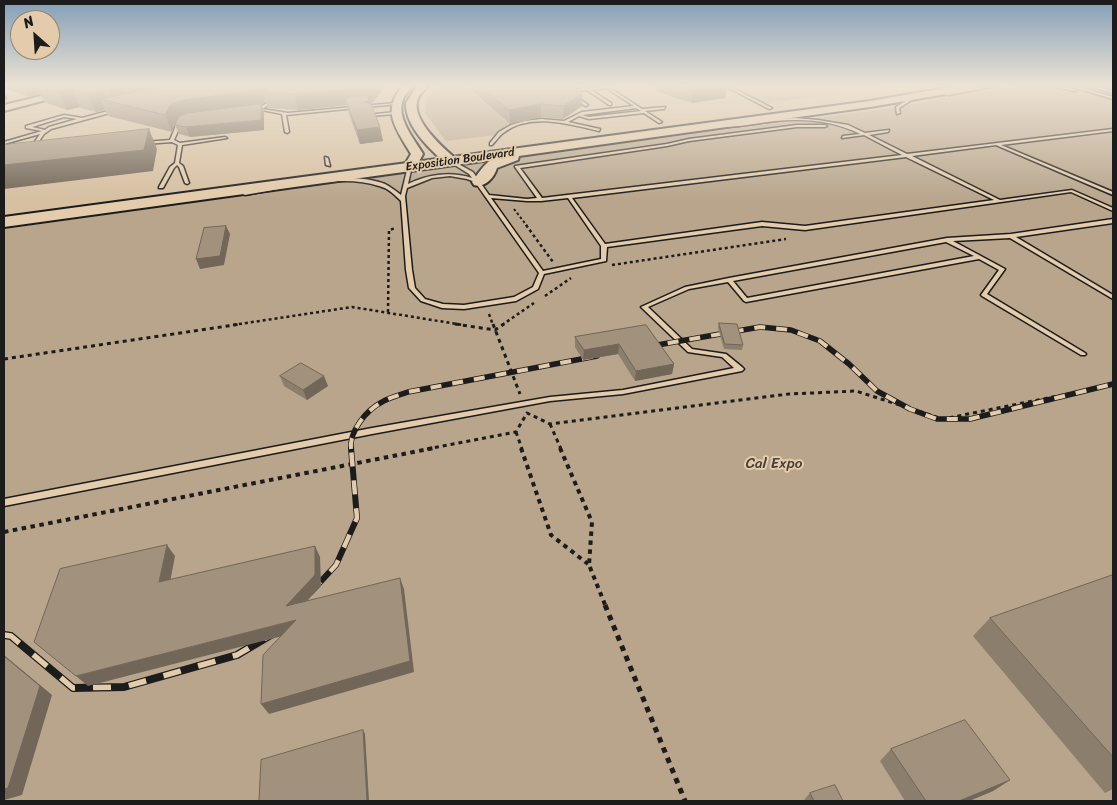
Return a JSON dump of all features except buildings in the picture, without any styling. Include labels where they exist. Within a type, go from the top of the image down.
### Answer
[{"type":"main road","points":[[400,124],[413,160]]},
{"type":"main road","points":[[420,124],[438,151],[451,161]]},
{"type":"main road","name":"Exposition Boulevard","points":[[4,222],[413,160],[438,151],[648,124]]},
{"type":"main road","name":"Exposition Boulevard","points":[[4,207],[161,187],[327,162],[451,161],[732,124]]},
{"type":"main road","points":[[478,182],[488,172],[490,166],[499,161],[546,152],[574,144]]},
{"type":"lane","points":[[39,124],[27,127],[46,132]]},
{"type":"lane","points":[[4,144],[46,132],[62,124]]},
{"type":"lane","points":[[172,141],[179,124]]},
{"type":"lane","points":[[286,124],[287,132]]},
{"type":"lane","points":[[491,144],[496,135],[517,124]]},
{"type":"lane","points":[[572,124],[599,130]]},
{"type":"lane","points":[[715,126],[751,124]]},
{"type":"lane","points":[[834,124],[856,130],[999,201]]},
{"type":"lane","points":[[541,200],[517,166],[667,145],[689,140],[797,126],[824,126]]},
{"type":"lane","points":[[489,196],[541,200],[1113,130]]},
{"type":"lane","points":[[843,137],[888,131]]},
{"type":"lane","points":[[27,157],[46,132]]},
{"type":"lane","points":[[143,143],[172,141],[180,144],[225,138]]},
{"type":"lane","points":[[161,187],[172,167],[177,163],[180,144]]},
{"type":"lane","points":[[997,145],[1113,194]]},
{"type":"lane","points":[[413,160],[405,187],[404,201],[412,288],[423,300],[442,306],[464,306],[516,300],[536,288],[542,273]]},
{"type":"lane","points":[[451,161],[471,173],[542,273]]},
{"type":"lane","points":[[177,163],[182,166],[187,183]]},
{"type":"lane","points":[[405,187],[421,179],[452,175],[467,177],[478,182]]},
{"type":"lane","points":[[67,213],[93,213],[333,182],[364,181],[380,184],[394,192],[404,201]]},
{"type":"lane","points":[[604,246],[762,224],[805,228],[1072,191],[1113,210]]},
{"type":"lane","points":[[542,273],[604,260],[604,246],[569,197]]},
{"type":"lane","points":[[4,503],[372,431],[550,399],[623,392],[740,369],[724,355],[690,351],[644,307],[687,288],[947,240],[1011,236],[1113,221]]},
{"type":"lane","points":[[1102,222],[1113,228]]},
{"type":"lane","points":[[1011,236],[1113,296]]},
{"type":"lane","points":[[947,240],[1002,269],[984,295],[1083,354]]},
{"type":"lane","points":[[730,280],[746,300],[980,257]]},
{"type":"lane","points":[[1103,290],[1113,288]]},
{"type":"path","points":[[510,204],[545,248],[566,281]]},
{"type":"path","points":[[388,312],[389,230],[407,223]]},
{"type":"path","points":[[609,266],[794,238]]},
{"type":"path","points":[[542,298],[574,277]]},
{"type":"path","points":[[4,359],[352,307],[496,330],[534,303]]},
{"type":"path","points":[[486,304],[516,384]]},
{"type":"path","points":[[4,532],[516,432],[527,413],[550,424],[788,394],[856,391],[943,419],[1113,385]]},
{"type":"path","points":[[550,424],[592,522],[589,565],[685,801]]},
{"type":"path","points":[[516,432],[551,534],[589,565]]},
{"type":"green space","points":[[433,124],[509,124],[496,135],[446,141]]},
{"type":"green space","name":"Cal Expo","points":[[772,124],[1113,124],[1113,801],[4,801],[4,229],[575,149]]},
{"type":"railway","points":[[646,347],[760,327],[791,330],[820,341],[849,364],[877,391],[910,409],[937,419],[970,419],[1113,384]]},
{"type":"railway","points":[[351,448],[353,436],[360,422],[370,410],[392,397],[408,392],[597,356]]},
{"type":"railway","points":[[311,592],[336,565],[357,518],[351,448]]},
{"type":"railway","points":[[4,635],[11,636],[73,688],[124,687],[237,655],[274,633]]}]
